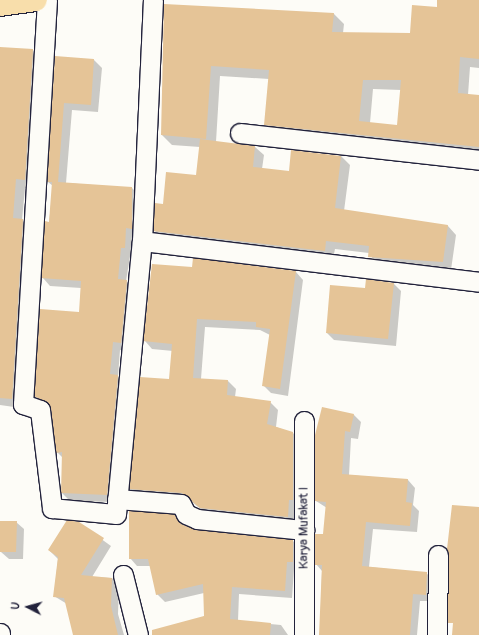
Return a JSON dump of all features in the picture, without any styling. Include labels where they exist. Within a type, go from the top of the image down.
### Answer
[{"type":"main road","points":[[0,4],[36,0]]},
{"type":"street","points":[[47,0],[23,404],[40,410],[54,510],[116,514],[142,241],[153,0]]},
{"type":"street","points":[[240,132],[479,160]]},
{"type":"street","points":[[142,241],[479,282]]},
{"type":"street","name":"Karya Mufakat I","points":[[304,421],[304,635]]},
{"type":"street","points":[[117,499],[181,504],[186,514],[197,519],[304,530]]},
{"type":"street","points":[[437,635],[438,555]]},
{"type":"street","points":[[123,575],[138,635]]},
{"type":"building","points":[[437,0],[479,0],[479,59],[460,57],[458,93],[479,95],[479,147],[264,125],[269,70],[211,66],[206,139],[161,135],[164,4],[334,13],[332,32],[410,33],[412,5],[437,7]],"holes":[[[363,80],[401,80],[397,125],[359,121]]]},
{"type":"building","points":[[0,47],[33,49],[25,180],[16,179],[13,218],[23,219],[12,399],[0,398]]},
{"type":"building","points":[[55,56],[94,59],[91,105],[64,103],[58,182],[132,187],[132,229],[126,228],[125,248],[121,248],[118,279],[127,280],[121,343],[113,342],[110,374],[118,375],[107,495],[61,493],[62,452],[56,453],[51,408],[48,403],[34,396],[40,309],[79,312],[81,281],[41,278],[45,221],[49,222],[52,182],[47,182]]},
{"type":"building","points":[[200,139],[255,146],[253,167],[289,171],[291,150],[341,156],[335,208],[448,225],[443,262],[368,257],[369,246],[326,241],[325,251],[153,231],[155,203],[163,204],[166,172],[196,175]]},
{"type":"building","points":[[193,258],[296,271],[280,389],[262,386],[270,329],[256,327],[256,322],[197,319],[193,378],[228,380],[227,395],[271,401],[267,424],[293,432],[293,500],[289,500],[288,517],[200,508],[182,493],[129,489],[140,377],[169,379],[172,344],[143,341],[152,264],[192,267]]},
{"type":"building","points":[[366,279],[394,283],[388,339],[326,333],[330,285],[365,288]]},
{"type":"building","points":[[322,407],[354,414],[350,432],[345,431],[342,474],[408,479],[406,502],[412,503],[410,526],[366,522],[362,566],[427,572],[426,595],[413,594],[410,635],[319,635],[322,565],[315,565],[315,534],[323,534],[326,502],[315,501],[315,435]]},
{"type":"building","points":[[452,505],[479,507],[479,635],[452,635],[453,623],[448,623],[447,549]]},
{"type":"building","points":[[129,511],[174,514],[181,524],[196,530],[293,540],[293,562],[287,562],[285,591],[232,587],[230,619],[271,623],[270,635],[152,635],[152,630],[204,616],[203,584],[156,595],[148,559],[129,559]]},
{"type":"building","points":[[67,520],[79,522],[104,538],[81,575],[112,578],[111,606],[118,635],[73,635],[64,598],[53,597],[58,557],[48,550]]},
{"type":"building","points":[[0,521],[17,521],[16,552],[0,552]]}]
